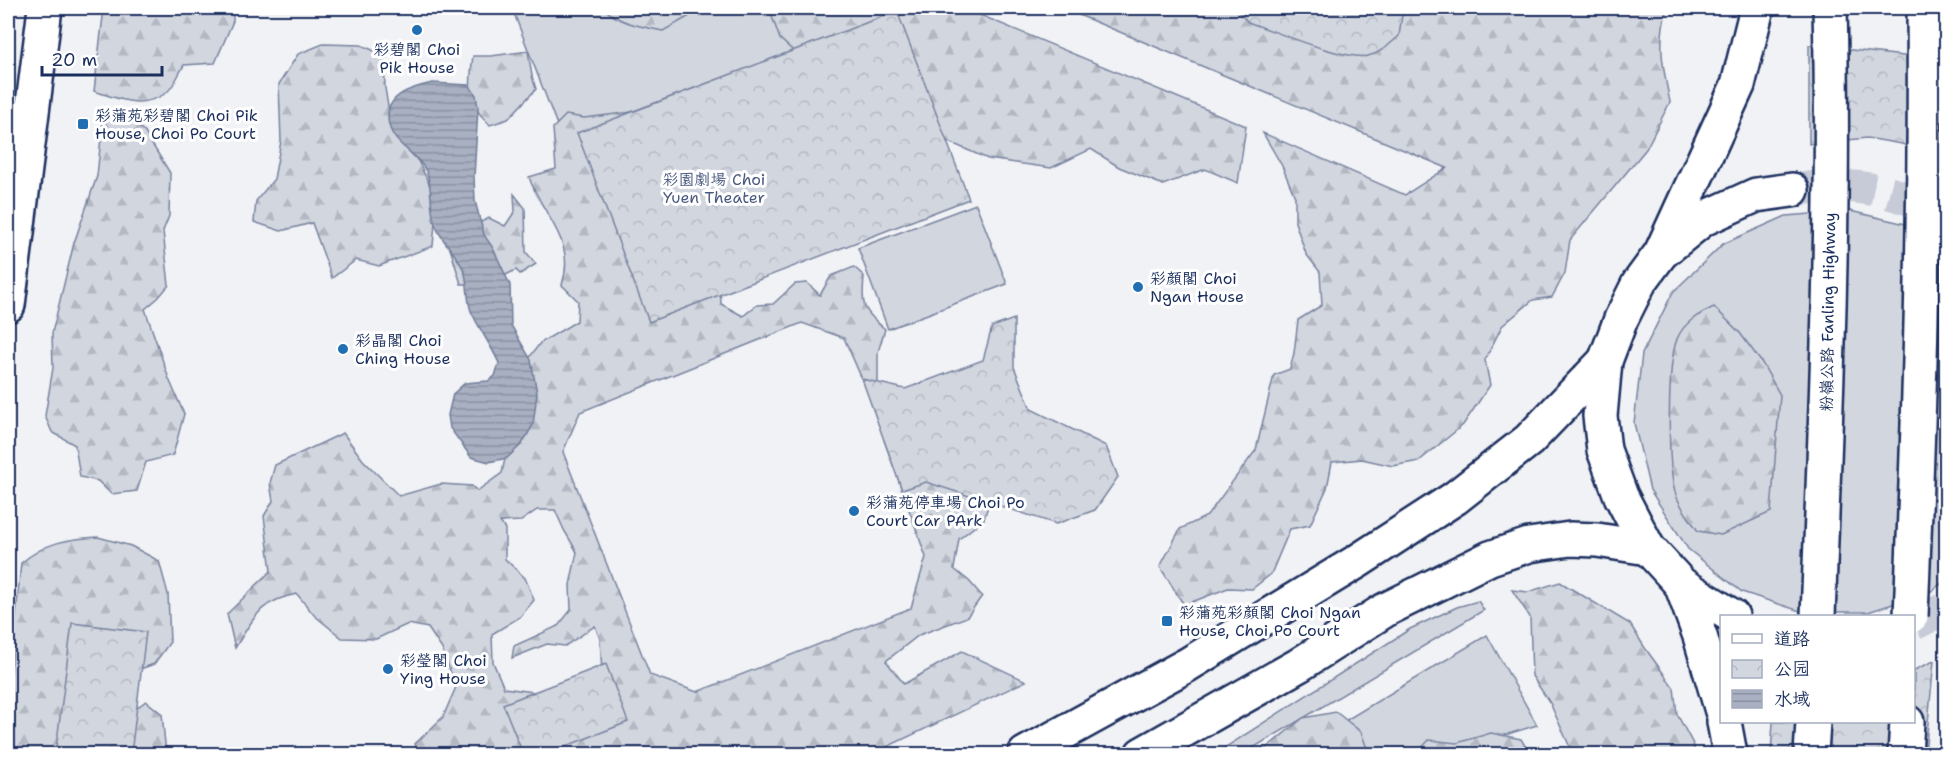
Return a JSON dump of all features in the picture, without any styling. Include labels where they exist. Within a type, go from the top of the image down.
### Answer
[{"type":"main road","points":[[8,305],[45,8]]},
{"type":"main road","points":[[1730,615],[1681,584],[1648,548],[1621,496],[1604,450],[1600,416],[1605,361],[1621,319],[1639,283],[1661,253],[1738,85],[1757,8]]},
{"type":"main road","name":"粉嶺公路 Fanling Highway","points":[[1818,615],[1826,413],[1832,117],[1830,8]]},
{"type":"main road","points":[[1911,615],[1919,409],[1925,96],[1924,8]]},
{"type":"main road","points":[[1661,253],[1703,219],[1756,195],[1792,190]]},
{"type":"main road","points":[[1026,754],[1197,659],[1358,561],[1455,498],[1528,440],[1605,361]]},
{"type":"main road","points":[[1142,754],[1299,664],[1385,610],[1490,558],[1529,545],[1570,539],[1597,540],[1648,548]]},
{"type":"main road","points":[[1681,584],[1700,636],[1720,704]]},
{"type":"main road","points":[[1724,723],[1730,754]]},
{"type":"main road","points":[[1811,754],[1813,723]]},
{"type":"main road","points":[[1905,754],[1906,723]]},
{"type":"green space","points":[[104,8],[233,8],[233,21],[215,63],[184,65],[174,84],[166,93],[148,101],[139,102],[94,91]]},
{"type":"green space","points":[[512,8],[779,8],[796,50],[562,138]]},
{"type":"green space","points":[[604,8],[704,8],[663,31],[623,21]]},
{"type":"green space","points":[[769,8],[966,8],[1246,126],[1238,183],[1205,169],[1163,185],[1119,167],[1091,149],[1051,168],[988,159],[924,131],[827,81],[780,39]]},
{"type":"green space","points":[[1062,8],[1667,8],[1662,44],[1663,66],[1670,102],[1646,149],[1570,240],[1565,273],[1552,297],[1533,300],[1502,326],[1485,360],[1490,385],[1463,425],[1419,461],[1393,466],[1362,459],[1332,462],[1327,488],[1310,525],[1290,529],[1271,574],[1252,589],[1228,588],[1184,605],[1160,567],[1180,529],[1207,516],[1256,450],[1274,375],[1290,369],[1298,320],[1322,305],[1320,272],[1306,254],[1295,222],[1295,197],[1282,166],[1263,133],[1405,195],[1447,168]]},
{"type":"green space","points":[[1235,8],[1403,8],[1399,36],[1377,53],[1358,56],[1328,50],[1253,24],[1248,22]]},
{"type":"green space","name":"彩園劇場 Choi Yuen Theater","points":[[897,11],[969,199],[649,322],[577,133]]},
{"type":"green space","points":[[323,44],[361,45],[384,55],[385,88],[392,131],[418,161],[437,200],[433,246],[379,266],[356,260],[332,278],[312,223],[281,231],[254,222],[256,201],[274,179],[281,141],[279,84],[298,54]]},
{"type":"green space","points":[[1809,45],[1946,61],[1946,163],[1902,144],[1867,138],[1809,144]]},
{"type":"green space","points":[[528,51],[536,89],[508,119],[490,125],[477,109],[471,94],[473,56]]},
{"type":"green space","points":[[116,109],[144,131],[170,173],[169,216],[163,231],[169,285],[145,309],[169,379],[184,414],[173,455],[146,462],[137,491],[111,494],[98,481],[80,477],[75,445],[52,432],[45,416],[53,368],[52,333],[74,243],[97,176],[103,119]]},
{"type":"green space","points":[[648,110],[719,268],[721,304],[743,316],[757,305],[773,304],[795,284],[807,283],[820,295],[831,276],[854,267],[864,276],[863,300],[867,311],[885,329],[878,352],[878,383],[862,379],[844,338],[802,323],[580,412],[563,452],[650,675],[697,692],[911,608],[926,557],[884,440],[997,476],[984,519],[959,539],[954,569],[982,596],[967,617],[919,635],[886,661],[904,684],[962,651],[1026,681],[872,754],[419,754],[415,744],[443,717],[456,687],[442,649],[428,628],[408,624],[376,639],[342,638],[314,615],[297,594],[274,601],[259,612],[235,648],[227,614],[271,571],[264,516],[273,501],[270,483],[275,465],[343,433],[363,460],[399,496],[441,484],[472,486],[477,491],[502,473],[508,444],[513,380],[540,343],[577,321],[578,301],[562,285],[565,255],[562,241],[529,177],[556,169],[553,128],[566,115],[584,118]],"holes":[[[537,510],[555,510],[577,552],[570,585],[571,610],[558,626],[514,646],[512,658],[547,644],[565,646],[595,626],[600,639],[602,673],[534,692],[504,688],[493,662],[492,634],[520,617],[534,600],[525,578],[505,559],[505,529],[500,522],[521,521]]]},
{"type":"green space","points":[[514,194],[525,208],[526,252],[536,264],[520,274],[516,270],[487,284],[461,284],[449,245],[461,232],[489,218],[505,226],[515,211]]},
{"type":"green space","points":[[976,204],[1007,284],[888,329],[858,248]]},
{"type":"green space","points":[[1850,211],[1914,226],[1946,246],[1946,580],[1930,592],[1868,612],[1803,612],[1742,592],[1688,549],[1650,490],[1634,423],[1642,354],[1673,292],[1723,244],[1786,216]]},
{"type":"green space","points":[[1714,307],[1740,333],[1762,363],[1780,395],[1771,512],[1721,535],[1698,531],[1680,504],[1673,482],[1670,441],[1671,370],[1677,339],[1688,323]]},
{"type":"green space","points":[[1014,319],[1014,367],[1031,409],[1106,446],[1118,477],[1095,510],[1056,524],[926,482],[902,490],[862,379],[905,389],[983,360],[992,327]]},
{"type":"green space","points":[[98,537],[131,546],[159,561],[168,594],[170,642],[154,664],[118,677],[120,720],[146,701],[162,714],[166,754],[8,754],[8,699],[21,563],[48,546],[76,539]]},
{"type":"green space","points":[[1560,582],[1630,624],[1674,688],[1677,714],[1694,746],[1694,754],[1573,754],[1550,703],[1532,676],[1530,617],[1512,590],[1528,592]]},
{"type":"green space","points":[[1478,601],[1484,610],[1243,754],[1215,754],[1410,629],[1457,607]]},
{"type":"green space","points":[[72,623],[146,632],[131,754],[98,754],[56,749]]},
{"type":"green space","points":[[1487,635],[1537,725],[1444,754],[1290,754]]},
{"type":"green space","points":[[1934,661],[1925,754],[1771,754],[1773,723],[1915,723],[1915,670]]},
{"type":"green space","points":[[606,664],[628,722],[546,754],[523,754],[503,704]]},
{"type":"green space","points":[[1336,712],[1361,732],[1369,754],[1259,754],[1303,718]]},
{"type":"green space","points":[[1491,733],[1521,739],[1530,754],[1416,754],[1429,740],[1457,743]]},
{"type":"water","points":[[432,83],[469,85],[476,95],[478,108],[475,201],[484,235],[493,248],[510,285],[511,325],[531,360],[537,393],[533,425],[522,444],[507,458],[489,462],[471,457],[450,428],[448,415],[453,394],[465,383],[488,381],[495,376],[499,363],[471,311],[464,271],[435,224],[426,171],[416,158],[397,141],[389,126],[389,108],[397,97],[411,89]]},
{"type":"tunnel","points":[[1792,190],[1820,186],[1860,187],[1904,197],[1946,216]]},
{"type":"tunnel","points":[[1915,624],[1946,608]]},
{"type":"place","name":"彩碧閣 Choi Pik House","points":[[417,30]]},
{"type":"place","name":"彩蒲苑彩碧閣 Choi Pik House, Choi Po Court","points":[[83,124]]},
{"type":"place","name":"彩顏閣 Choi Ngan House","points":[[1138,287]]},
{"type":"place","name":"彩晶閣 Choi Ching House","points":[[343,349]]},
{"type":"place","name":"彩蒲苑停車場 Choi Po Court Car PArk","points":[[854,511]]},
{"type":"place","name":"彩蒲苑彩顏閣 Choi Ngan House, Choi Po Court","points":[[1167,621]]},
{"type":"place","name":"彩瑩閣 Choi Ying House","points":[[388,669]]}]
